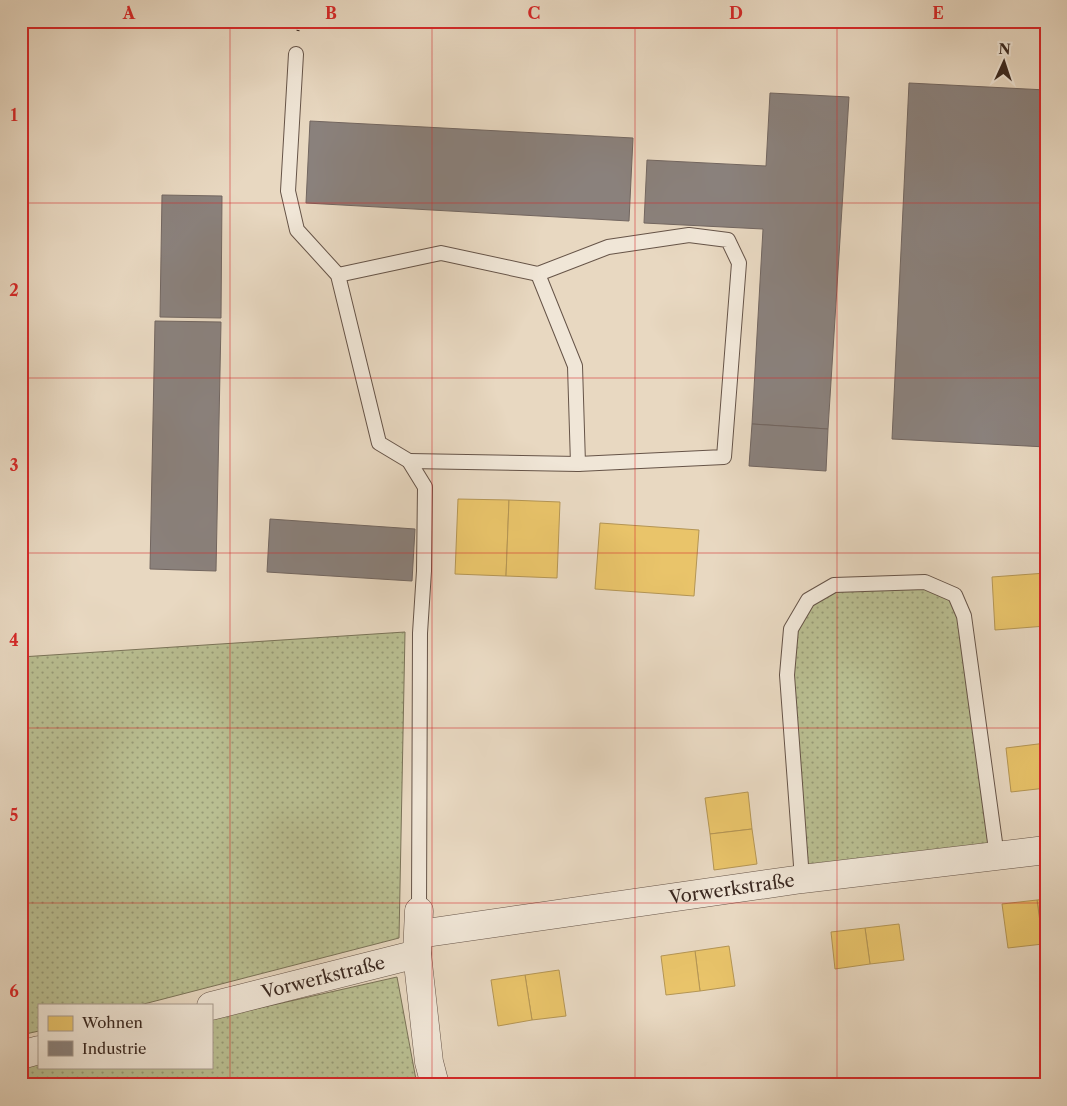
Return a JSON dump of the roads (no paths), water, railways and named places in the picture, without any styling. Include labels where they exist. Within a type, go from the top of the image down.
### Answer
[{"type":"street","name":"Vorwerkstraße","points":[[212,1006],[418,933],[802,879],[1046,850]]},
{"type":"street","points":[[418,933],[429,1062],[435,1085]]},
{"type":"street","points":[[21,1055],[38,1050]]},
{"type":"lane","points":[[296,54],[288,191],[297,230],[338,275],[378,444],[409,461],[578,464],[724,457],[739,263],[728,240],[689,235],[608,247],[538,274],[441,253],[338,275]]},
{"type":"lane","points":[[538,274],[574,366],[578,464]]},
{"type":"lane","points":[[409,461],[425,487],[424,571],[420,632],[418,933]]},
{"type":"lane","points":[[802,879],[787,675],[791,629],[808,600],[834,585],[925,582],[955,595],[964,616],[997,857]]}]
